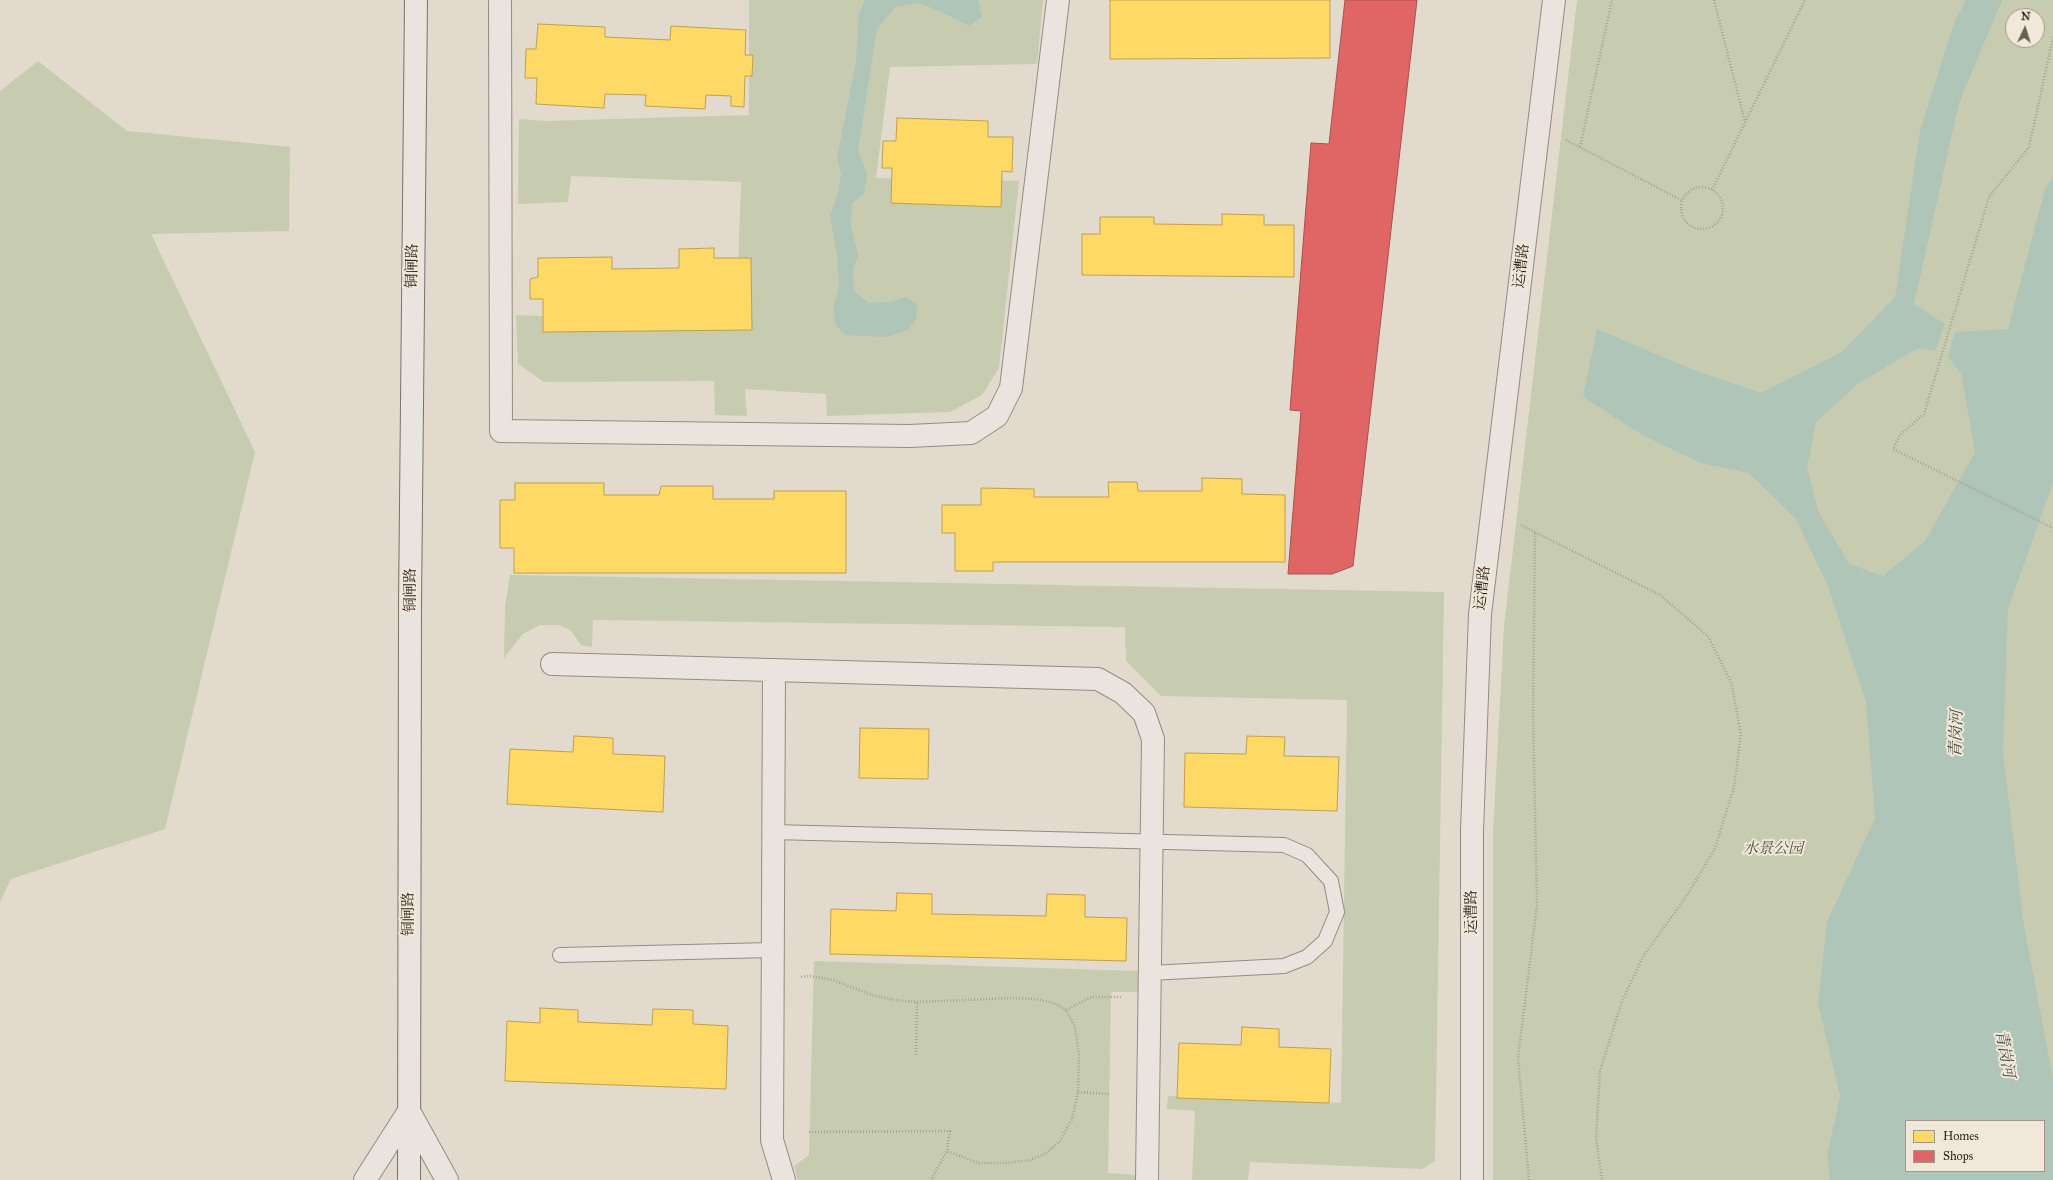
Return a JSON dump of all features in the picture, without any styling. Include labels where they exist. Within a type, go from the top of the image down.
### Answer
[{"type":"street","name":"铜闸路","points":[[409,1180],[410,605],[416,0]]},
{"type":"street","points":[[500,0],[501,431],[910,436],[971,433],[997,416],[1011,388],[1058,0]]},
{"type":"street","name":"运漕路","points":[[1472,1180],[1472,831],[1480,614],[1554,0]]},
{"type":"street","points":[[552,664],[1098,679],[1124,693],[1144,713],[1153,739],[1147,1180]]},
{"type":"street","points":[[774,670],[772,1140],[784,1180]]},
{"type":"street","points":[[365,1180],[409,1111],[447,1180]]},
{"type":"lane","points":[[773,832],[1284,845],[1307,855],[1331,881],[1336,912],[1325,941],[1307,956],[1284,966],[1150,973]]},
{"type":"lane","points":[[560,955],[772,950]]},
{"type":"path","points":[[1580,147],[1612,0]]},
{"type":"path","points":[[1714,0],[1745,123]]},
{"type":"path","points":[[1712,190],[1805,0]]},
{"type":"path","points":[[2053,38],[2029,147],[1989,197],[1924,414],[1900,435],[1893,449],[2053,528]]},
{"type":"path","points":[[1539,126],[1683,201]]},
{"type":"path","points":[[1698,188],[1712,190],[1721,200],[1723,206],[1720,220],[1709,228],[1696,228],[1685,220],[1681,207],[1683,201],[1692,190],[1698,188]]},
{"type":"path","points":[[1492,511],[1660,595],[1708,636],[1731,682],[1741,734],[1734,787],[1715,848],[1688,894],[1644,954],[1622,1001],[1600,1071],[1596,1138],[1602,1180]]},
{"type":"path","points":[[1529,1180],[1518,1058],[1537,905],[1533,714],[1535,532]]},
{"type":"path","points":[[772,980],[810,976],[833,980],[872,995],[917,1002],[1012,998],[1035,999],[1054,1003],[1066,1010],[1075,1027],[1079,1055],[1078,1092],[1072,1119],[1060,1141],[1045,1154],[1030,1160],[978,1163],[947,1151]]},
{"type":"path","points":[[1066,1010],[1091,996],[1149,997]]},
{"type":"path","points":[[916,1055],[917,1002]]},
{"type":"path","points":[[1078,1092],[1109,1094]]},
{"type":"path","points":[[809,1132],[950,1131],[947,1151],[931,1180]]},
{"type":"green space","points":[[749,0],[1043,0],[1037,64],[890,67],[876,178],[1019,181],[999,368],[982,395],[950,412],[827,416],[826,394],[745,389],[747,416],[715,415],[714,381],[544,382],[518,364],[516,315],[736,325],[741,182],[571,176],[568,202],[518,204],[519,119],[546,121],[749,115]]},
{"type":"green space","name":"水景公园","points":[[1577,0],[2053,0],[2053,1180],[1493,1180],[1493,833],[1504,626]]},
{"type":"green space","points":[[38,61],[127,131],[290,147],[289,231],[151,234],[255,452],[165,829],[11,879],[0,902],[0,91]]},
{"type":"green space","points":[[510,575],[1444,592],[1435,1161],[1422,1169],[1250,1162],[1248,1180],[1192,1180],[1195,1111],[1167,1109],[1168,1096],[1341,1103],[1347,700],[1161,696],[1126,661],[1125,627],[593,620],[592,647],[581,645],[571,631],[559,625],[540,625],[523,634],[504,658],[505,607]]},
{"type":"green space","points":[[814,961],[1140,971],[1139,992],[1111,992],[1108,1173],[1137,1175],[1137,1180],[798,1180],[794,1166],[809,1155]]},
{"type":"water","points":[[865,0],[978,0],[982,17],[969,26],[944,13],[919,3],[895,7],[877,29],[858,150],[867,175],[864,194],[852,203],[851,226],[858,255],[853,269],[854,291],[869,303],[891,302],[906,297],[917,304],[916,320],[908,330],[887,337],[846,335],[836,326],[833,310],[839,286],[837,255],[830,216],[838,192],[841,174],[837,158],[856,61],[859,13]]},
{"type":"water","name":"青岗河","points":[[1966,0],[2002,0],[1959,103],[1914,304],[1945,324],[1935,351],[1918,348],[1859,383],[1816,422],[1807,467],[1818,511],[1849,564],[1883,576],[1925,541],[1975,452],[1961,374],[1948,357],[1955,332],[2008,329],[2045,189],[2053,178],[2053,483],[2008,609],[2003,753],[2024,926],[2053,1079],[2053,1180],[1830,1180],[1827,1156],[1840,1096],[1818,1003],[1827,922],[1875,818],[1866,702],[1828,586],[1796,519],[1749,473],[1701,463],[1644,436],[1583,397],[1597,329],[1694,370],[1761,393],[1842,352],[1895,297],[1920,131],[1954,23]]},
{"type":"building: Homes","points":[[1110,0],[1330,0],[1330,58],[1110,59]]},
{"type":"building: Homes","points":[[538,24],[605,27],[605,37],[670,40],[671,26],[746,30],[745,55],[753,55],[752,76],[745,76],[744,107],[731,106],[731,96],[706,95],[705,109],[645,106],[646,95],[605,94],[604,108],[536,104],[537,78],[525,78],[526,49],[536,49]]},
{"type":"building: Homes","points":[[897,118],[988,121],[988,137],[1013,137],[1012,172],[1002,171],[1001,207],[891,203],[892,168],[882,168],[883,141],[896,141]]},
{"type":"building: Homes","points":[[1222,214],[1264,215],[1264,225],[1294,225],[1294,277],[1082,275],[1082,234],[1100,234],[1100,217],[1154,217],[1154,224],[1222,225]]},
{"type":"building: Homes","points":[[714,248],[714,258],[751,258],[752,330],[543,332],[543,299],[530,299],[530,279],[538,277],[538,258],[612,257],[612,269],[679,268],[679,249]]},
{"type":"building: Homes","points":[[1202,478],[1242,479],[1242,494],[1285,495],[1285,562],[993,562],[993,571],[955,571],[955,533],[942,533],[942,505],[981,505],[981,488],[1034,489],[1034,497],[1109,497],[1108,482],[1137,482],[1138,491],[1202,491]]},
{"type":"building: Homes","points":[[515,483],[604,483],[604,495],[659,495],[661,486],[713,486],[713,499],[774,499],[774,491],[846,491],[846,573],[514,573],[514,548],[500,548],[500,500],[515,500]]},
{"type":"building: Homes","points":[[860,728],[929,729],[928,779],[859,778]]},
{"type":"building: Homes","points":[[574,736],[613,738],[613,754],[665,756],[663,812],[507,804],[510,749],[573,752]]},
{"type":"building: Homes","points":[[1247,736],[1285,737],[1284,756],[1339,757],[1337,811],[1184,807],[1185,753],[1246,754]]},
{"type":"building: Homes","points":[[897,893],[932,894],[932,914],[1046,916],[1047,894],[1085,895],[1085,917],[1127,918],[1126,961],[830,954],[831,909],[896,911]]},
{"type":"building: Homes","points":[[540,1008],[578,1010],[578,1022],[652,1025],[653,1009],[693,1010],[693,1024],[728,1026],[726,1089],[505,1081],[507,1021],[540,1023]]},
{"type":"building: Homes","points":[[1242,1027],[1279,1029],[1279,1047],[1331,1049],[1329,1103],[1177,1098],[1179,1043],[1241,1045]]},
{"type":"building: Shops","points":[[1345,0],[1417,0],[1353,566],[1332,574],[1288,574],[1301,411],[1290,410],[1311,143],[1329,144]]}]
